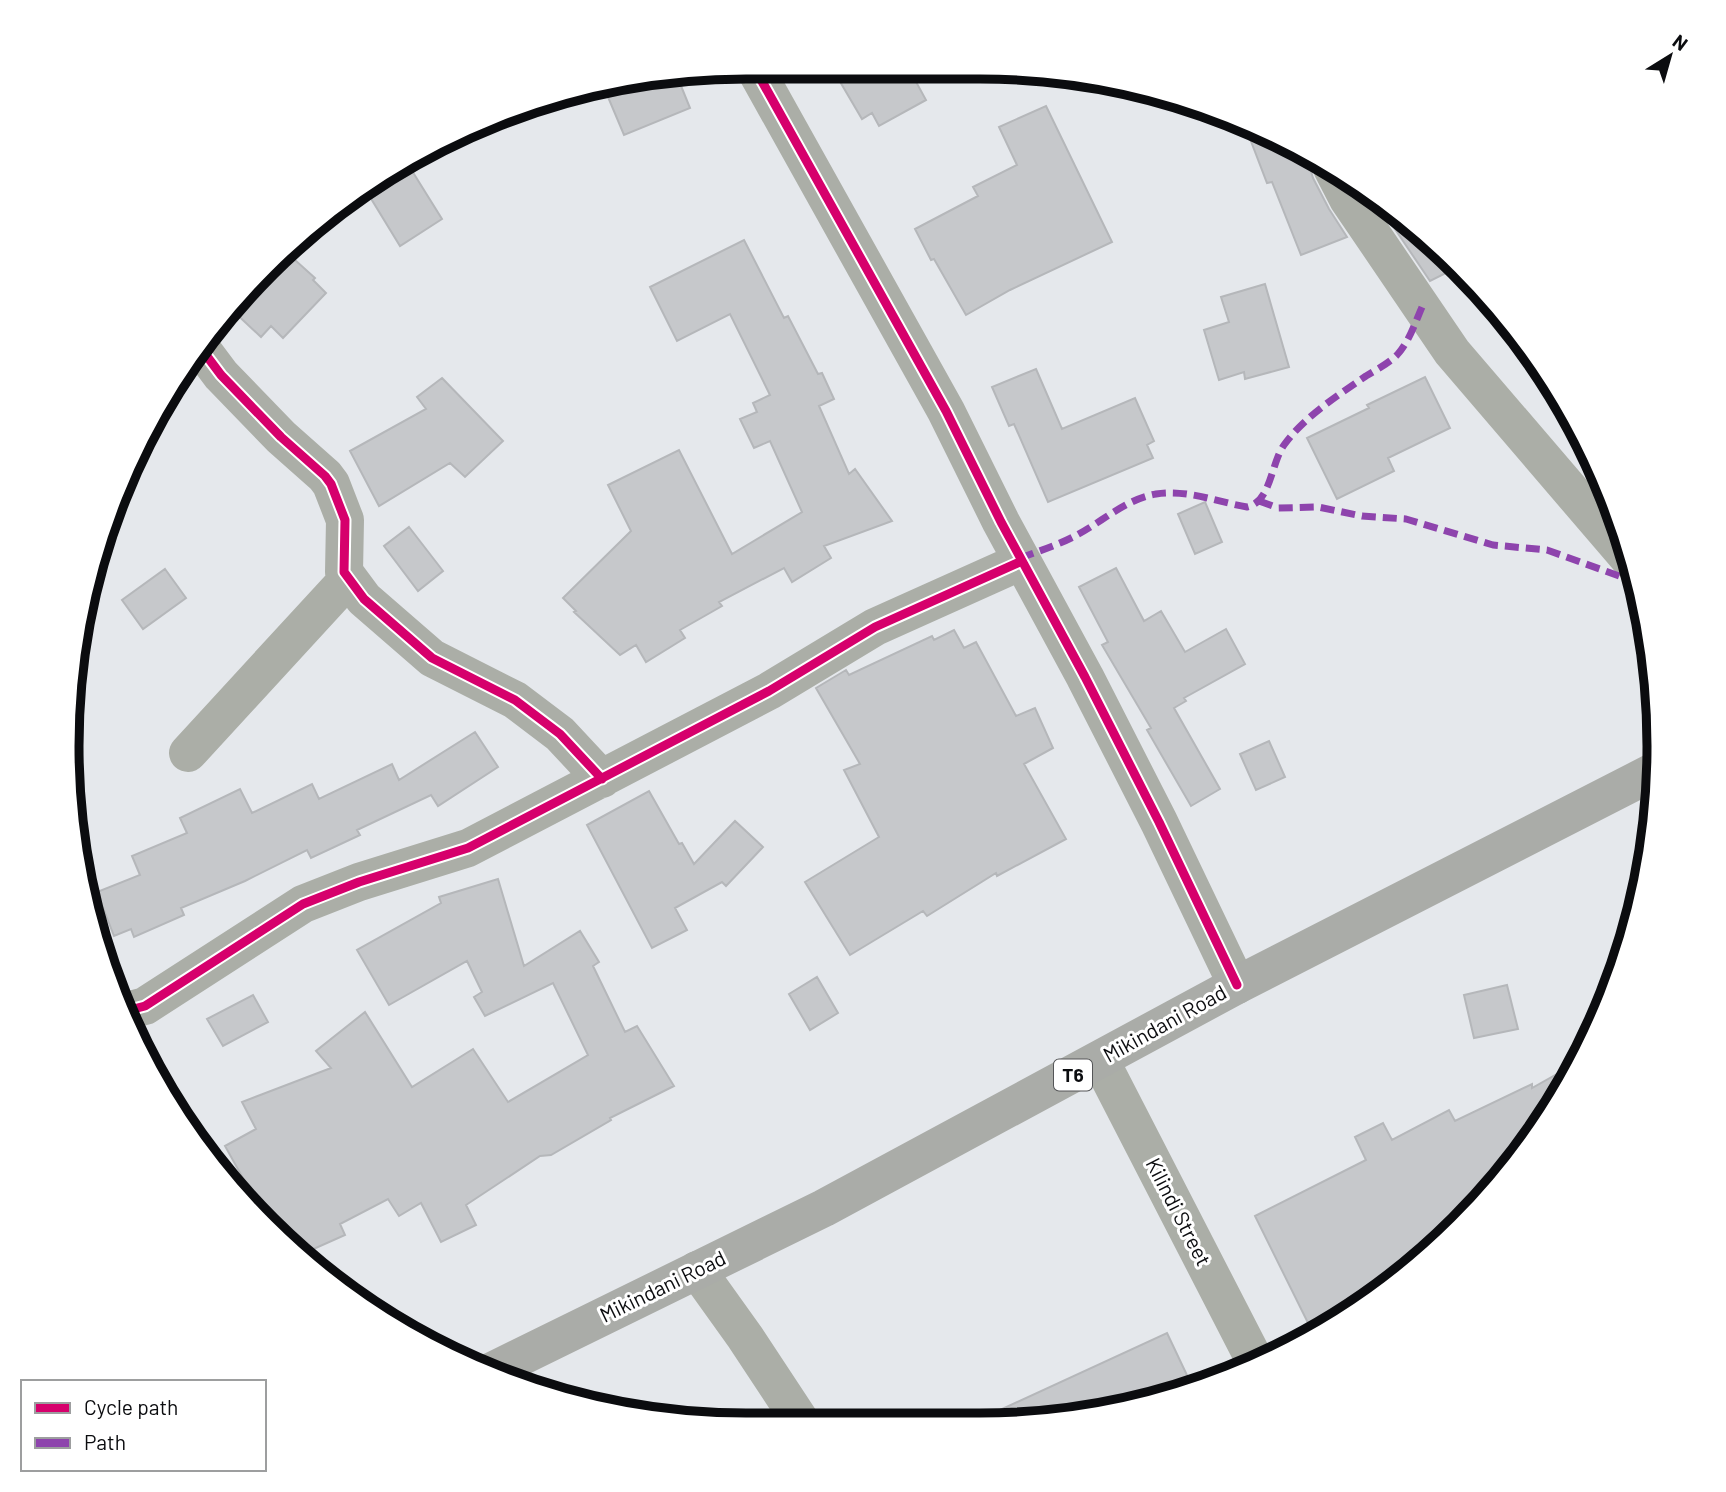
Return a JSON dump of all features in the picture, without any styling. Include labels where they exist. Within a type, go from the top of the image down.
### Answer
[{"type":"highway","name":"Mikindani Road","points":[[502,1366],[824,1208],[1237,985],[1646,775]]},
{"type":"street","points":[[761,79],[946,411],[1159,822],[1237,985]]},
{"type":"street","points":[[1341,184],[1452,352],[1615,543]]},
{"type":"street","points":[[206,355],[221,375],[281,437],[331,484],[345,520],[343,564],[347,580],[364,599],[432,658],[515,700],[560,734],[601,779]]},
{"type":"street","points":[[134,1009],[145,1006],[303,904],[359,882],[468,848],[769,691],[875,627],[1022,561]]},
{"type":"street","points":[[188,752],[347,580]]},
{"type":"street","name":"Kilindi Street","points":[[1100,1060],[1252,1355]]},
{"type":"street","points":[[698,1270],[795,1413]]},
{"type":"building","points":[[838,79],[914,79],[926,100],[879,126],[872,113],[862,119]]},
{"type":"building","points":[[679,82],[690,108],[624,135],[608,97],[625,90]]},
{"type":"building","points":[[1046,106],[1112,242],[1010,290],[966,315],[915,229],[978,196],[973,187],[1017,165],[999,127]]},
{"type":"building","points":[[1249,136],[1310,166],[1313,178],[1347,237],[1301,255],[1272,182],[1267,183]]},
{"type":"building","points":[[411,169],[442,219],[400,246],[369,195]]},
{"type":"building","points":[[1388,218],[1449,271],[1430,281]]},
{"type":"building","points":[[744,240],[784,318],[788,316],[818,374],[822,373],[834,399],[819,406],[849,474],[855,469],[892,521],[824,546],[831,558],[792,582],[784,568],[719,602],[722,606],[680,630],[685,638],[646,662],[636,645],[620,655],[574,612],[576,611],[563,598],[631,531],[608,485],[679,450],[732,554],[802,512],[770,441],[754,448],[740,419],[757,412],[753,403],[770,395],[730,314],[677,341],[650,287]]},
{"type":"building","points":[[292,257],[315,278],[313,280],[326,293],[283,338],[271,326],[261,337],[237,315]]},
{"type":"building","points":[[1265,284],[1289,367],[1245,379],[1244,372],[1219,380],[1204,330],[1229,322],[1221,297]]},
{"type":"building","points":[[1036,369],[1062,429],[1135,398],[1154,441],[1147,445],[1153,458],[1048,502],[1014,424],[1009,426],[992,387]]},
{"type":"building","points":[[1425,377],[1450,428],[1388,458],[1394,471],[1337,499],[1307,438]]},
{"type":"building","points":[[442,378],[503,441],[465,477],[450,463],[379,506],[350,451],[426,409],[417,397]]},
{"type":"building","points":[[1205,502],[1222,542],[1195,554],[1178,514]]},
{"type":"building","points":[[409,527],[443,571],[418,591],[384,546]]},
{"type":"building","points":[[1116,568],[1144,621],[1161,611],[1185,652],[1226,629],[1245,664],[1184,698],[1186,701],[1174,708],[1220,789],[1191,806],[1147,730],[1151,728],[1102,645],[1108,642],[1079,587]]},
{"type":"building","points":[[165,569],[186,598],[143,629],[122,600]]},
{"type":"building","points":[[954,630],[964,648],[976,642],[1016,716],[1035,708],[1053,748],[1024,764],[1066,839],[997,876],[996,873],[927,916],[923,911],[850,955],[805,882],[879,837],[844,770],[860,764],[816,688],[846,670],[849,675],[932,636],[934,640]]},
{"type":"building","points":[[475,732],[498,767],[438,806],[431,795],[357,830],[360,835],[311,858],[307,850],[245,881],[181,908],[184,915],[134,937],[131,929],[114,936],[97,892],[140,875],[132,856],[187,833],[180,818],[240,789],[252,813],[312,784],[319,799],[392,764],[399,780]]},
{"type":"building","points":[[1269,741],[1285,777],[1256,790],[1240,754]]},
{"type":"building","points":[[649,791],[679,844],[682,843],[694,864],[735,821],[763,847],[726,886],[722,882],[675,908],[687,930],[652,948],[587,825]]},
{"type":"building","points":[[498,879],[524,966],[580,931],[599,962],[593,966],[625,1032],[637,1026],[674,1086],[610,1118],[611,1120],[551,1155],[540,1156],[466,1205],[476,1225],[441,1242],[421,1203],[399,1216],[388,1199],[340,1224],[345,1235],[309,1251],[252,1195],[225,1146],[256,1129],[242,1102],[331,1068],[316,1051],[365,1012],[412,1087],[473,1049],[508,1102],[588,1055],[553,983],[485,1016],[474,997],[482,992],[467,961],[389,1005],[357,950],[441,903],[439,897]]},
{"type":"building","points":[[817,977],[838,1013],[810,1030],[789,994]]},
{"type":"building","points":[[1507,985],[1518,1029],[1474,1038],[1464,995]]},
{"type":"building","points":[[253,995],[268,1022],[223,1046],[207,1019]]},
{"type":"building","points":[[1563,1071],[1535,1117],[1509,1152],[1452,1218],[1386,1275],[1310,1326],[1255,1216],[1366,1160],[1355,1137],[1383,1123],[1392,1140],[1449,1110],[1455,1121],[1532,1084],[1532,1088]]},
{"type":"building","points":[[1167,1333],[1189,1380],[1153,1391],[1067,1408],[994,1413]]},
{"type":"marked path","points":[[1020,558],[1069,539],[1124,506],[1156,494],[1179,493],[1247,507],[1255,504],[1266,490],[1280,453],[1292,435],[1322,408],[1397,355],[1422,307]]},
{"type":"marked path","points":[[1259,501],[1278,508],[1318,507],[1362,516],[1406,519],[1493,545],[1547,550],[1626,578]]},
{"type":"cycle path","points":[[761,79],[946,411],[1001,522],[1159,822],[1237,985]]},
{"type":"cycle path","points":[[206,355],[221,375],[281,437],[331,484],[345,520],[344,572],[364,599],[432,658],[515,700],[560,734],[602,779]]},
{"type":"cycle path","points":[[134,1009],[145,1006],[303,904],[359,882],[468,848],[769,691],[875,627],[1022,561]]}]
